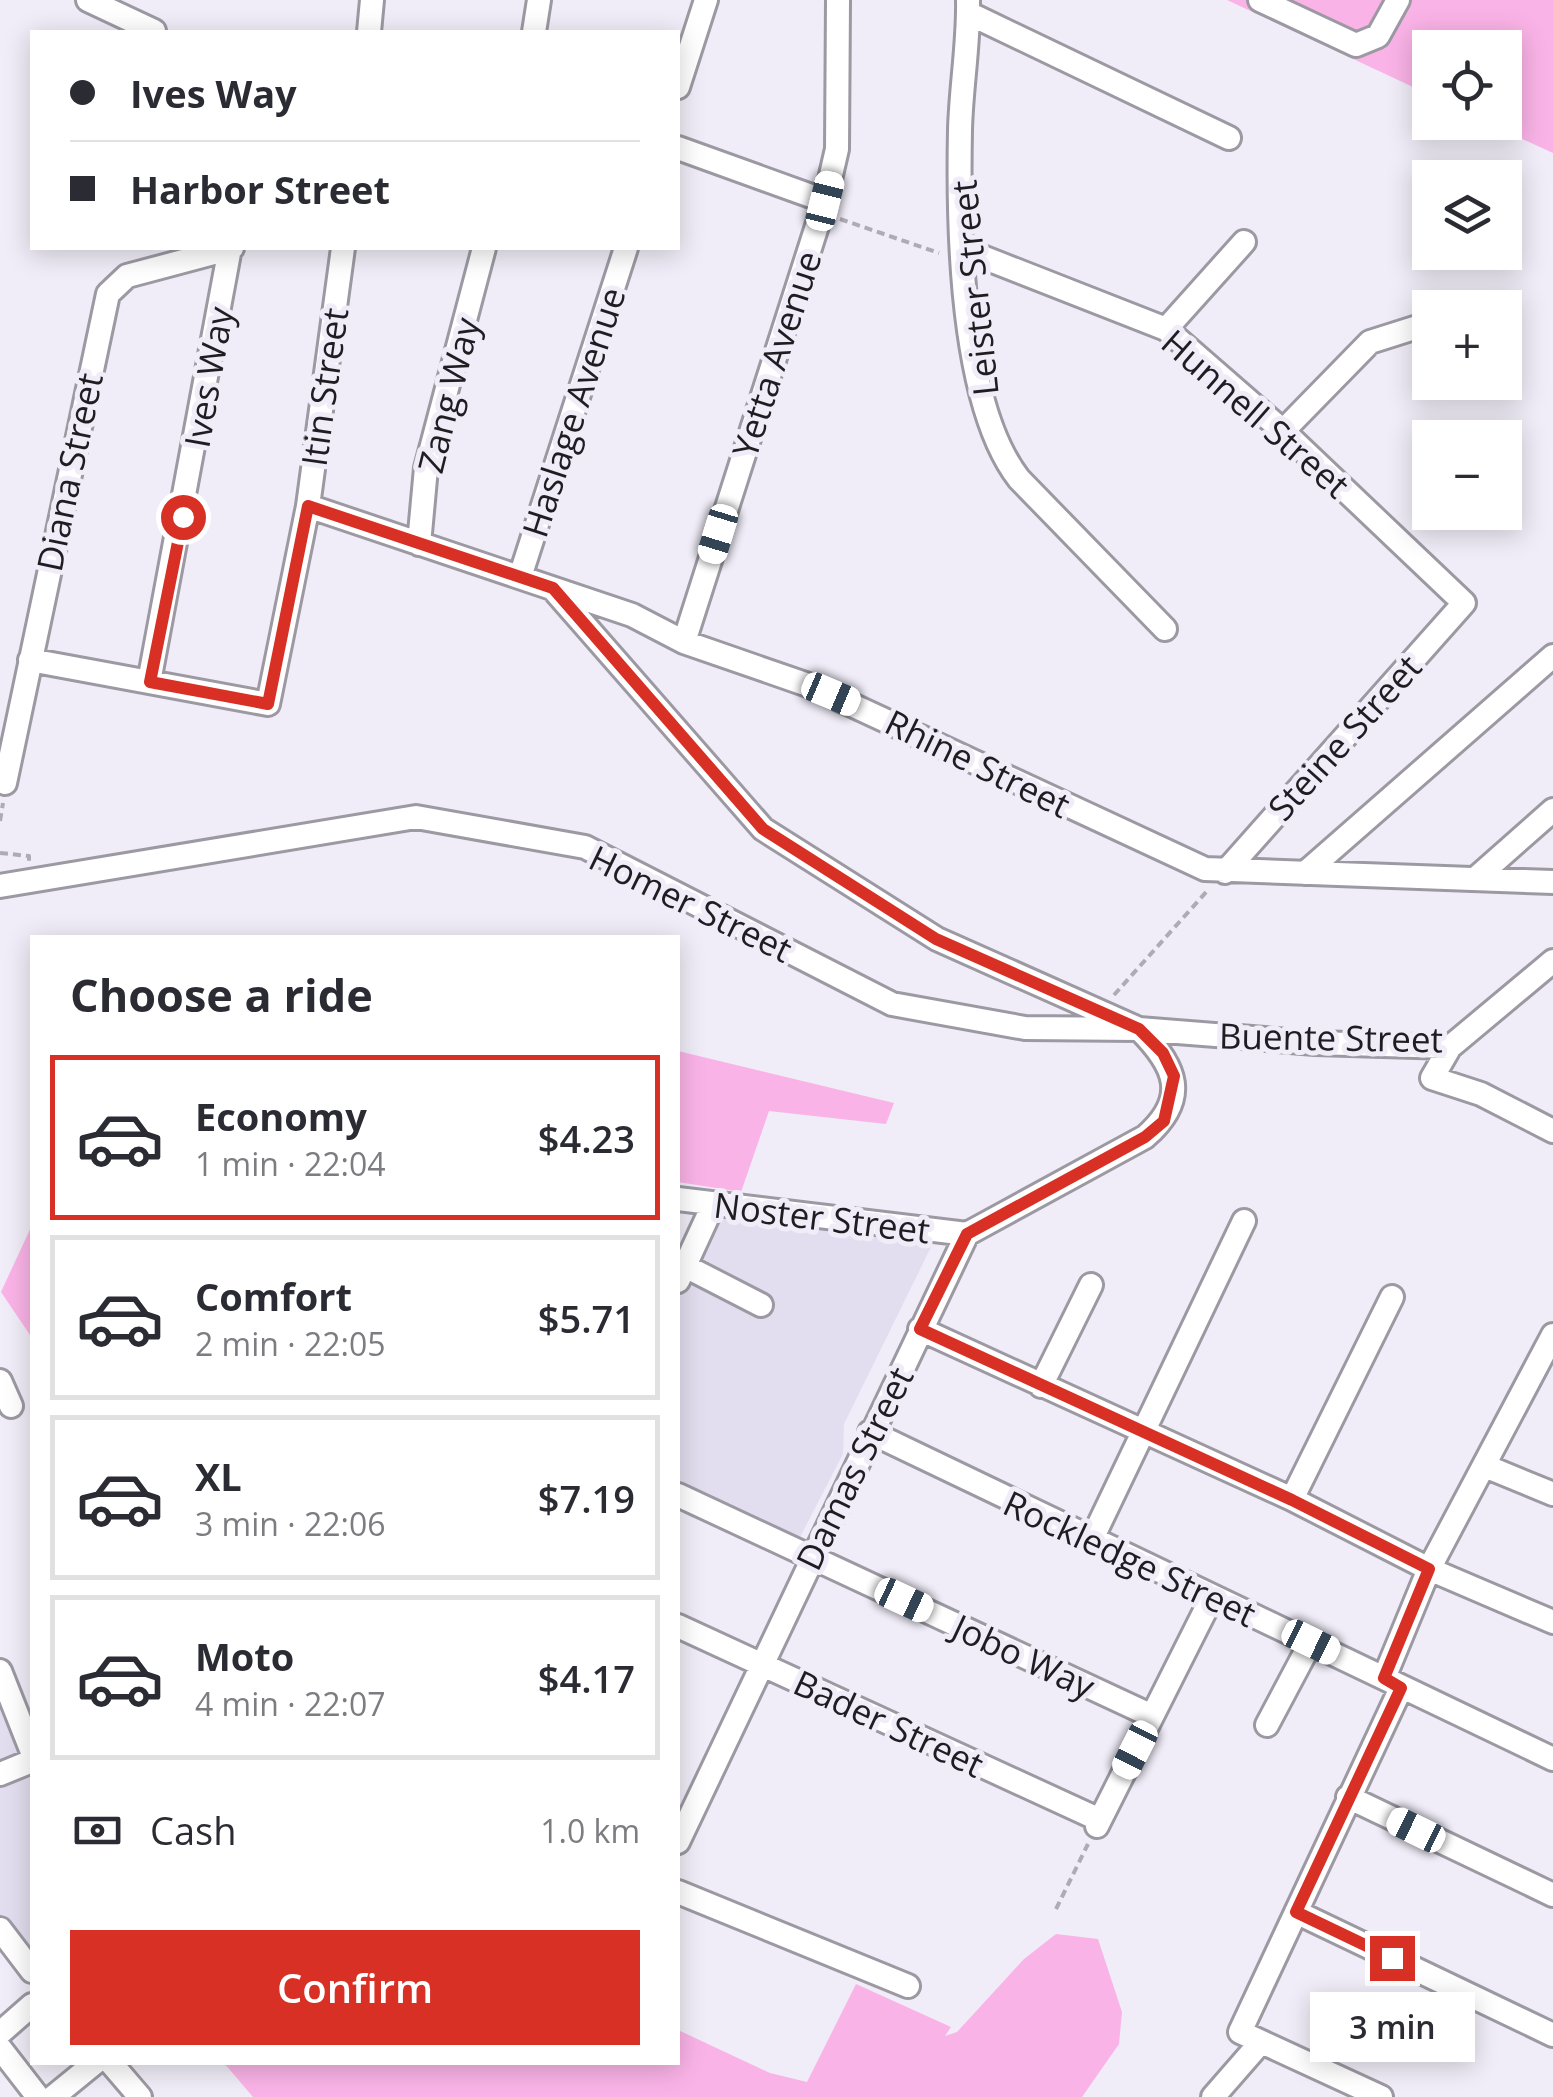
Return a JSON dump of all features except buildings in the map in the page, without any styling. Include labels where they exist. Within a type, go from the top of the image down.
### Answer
[{"type":"street","points":[[88,0],[152,30]]},
{"type":"street","points":[[369,30],[372,0]]},
{"type":"street","points":[[534,30],[539,0]]},
{"type":"street","points":[[680,81],[706,0]]},
{"type":"street","name":"Yetta Avenue","points":[[684,642],[823,207],[837,149],[838,0]]},
{"type":"street","points":[[1260,0],[1356,46],[1378,36],[1398,0]]},
{"type":"street","points":[[968,6],[1229,138]]},
{"type":"street","name":"Leister Street","points":[[968,6],[960,129],[962,255],[977,376],[1004,460],[1165,628]]},
{"type":"street","points":[[680,149],[823,207]]},
{"type":"street","points":[[1166,329],[1244,242]]},
{"type":"street","name":"Diana Street","points":[[5,784],[108,294],[128,276],[224,250]]},
{"type":"street","name":"Ives Way","points":[[150,682],[231,250]]},
{"type":"street","name":"Itin Street","points":[[150,682],[268,704],[308,506],[343,250]]},
{"type":"street","name":"Zang Way","points":[[419,544],[426,468],[483,250]]},
{"type":"street","name":"Haslage Avenue","points":[[520,577],[625,250]]},
{"type":"street","name":"Hunnell Street","points":[[962,255],[1166,329],[1283,431],[1464,603]]},
{"type":"street","points":[[1283,431],[1370,342],[1412,329]]},
{"type":"street","name":"Rhine Street","points":[[308,506],[632,615],[684,642],[838,697],[1183,861],[1225,872],[1553,882]]},
{"type":"street","points":[[553,588],[763,829],[936,939],[1139,1029],[1163,1053],[1174,1076],[1164,1121],[1145,1137],[967,1234]]},
{"type":"street","name":"Steine Street","points":[[1225,872],[1464,603]]},
{"type":"street","points":[[1304,873],[1553,656]]},
{"type":"street","points":[[30,660],[150,682]]},
{"type":"street","points":[[1474,879],[1553,810]]},
{"type":"street","name":"Homer Street","points":[[0,886],[416,817],[584,848],[892,1004],[1026,1028],[1139,1029]]},
{"type":"street","name":"Buente Street","points":[[1139,1029],[1315,1043],[1450,1047],[1553,961]]},
{"type":"street","points":[[1450,1047],[1432,1078],[1481,1094],[1553,1131]]},
{"type":"street","name":"Noster Street","points":[[680,1199],[967,1234]]},
{"type":"street","points":[[714,1205],[681,1274],[762,1305]]},
{"type":"street","points":[[1092,1538],[1244,1221]]},
{"type":"street","name":"Damas Street","points":[[680,1838],[967,1234]]},
{"type":"street","points":[[1042,1386],[1091,1285]]},
{"type":"street","points":[[1292,1500],[1392,1296]]},
{"type":"street","points":[[920,1329],[1292,1500],[1429,1569],[1553,1622]]},
{"type":"street","points":[[1213,2097],[1250,2037],[1296,1912],[1348,1797],[1393,1683],[1429,1569],[1546,1364],[1553,1334]]},
{"type":"street","points":[[0,1381],[11,1406]]},
{"type":"street","name":"Rockledge Street","points":[[870,1432],[1553,1759]]},
{"type":"street","points":[[1485,1466],[1553,1494]]},
{"type":"street","name":"Jobo Way","points":[[680,1496],[1152,1716]]},
{"type":"street","points":[[1098,1823],[1212,1597]]},
{"type":"street","name":"Bader Street","points":[[680,1627],[1098,1823]]},
{"type":"street","points":[[1267,1726],[1311,1642]]},
{"type":"street","points":[[0,1671],[30,1747]]},
{"type":"street","points":[[0,1774],[30,1761]]},
{"type":"street","points":[[1348,1797],[1553,1896]]},
{"type":"street","points":[[680,1893],[908,1986]]},
{"type":"street","points":[[1296,1912],[1553,2034]]},
{"type":"street","points":[[0,1928],[30,1968]]},
{"type":"street","points":[[0,2032],[30,2008]]},
{"type":"street","points":[[1250,2037],[1380,2097]]},
{"type":"street","points":[[0,2048],[38,2097]]},
{"type":"street","points":[[53,2097],[92,2065]]},
{"type":"street","points":[[113,2065],[140,2097]]},
{"type":"path","points":[[823,207],[962,255]]},
{"type":"path","points":[[1101,1010],[1225,872]]},
{"type":"path","points":[[1056,1909],[1098,1823]]},
{"type":"shaded area","points":[[1227,0],[1553,0],[1553,153],[1522,139],[1522,30],[1412,30],[1412,87]]},
{"type":"shaded area","points":[[680,1051],[894,1103],[886,1124],[769,1111],[741,1192],[680,1182]]},
{"type":"shaded area","points":[[719,1214],[935,1239],[844,1424],[843,1454],[798,1541],[680,1485],[680,1297]]},
{"type":"shaded area","points":[[30,1229],[30,1335],[1,1292]]},
{"type":"shaded area","points":[[0,1671],[30,1747],[30,1958],[0,1924]]},
{"type":"shaded area","points":[[1056,1934],[1098,1939],[1122,2012],[1119,2044],[1082,2097],[253,2097],[226,2065],[680,2065],[680,2031],[770,2073],[807,2082],[856,1984],[951,2027],[945,2036],[957,2032],[1024,1959]]},
{"type":"route","points":[[183,517],[150,682],[268,704],[308,506],[553,588],[763,829],[936,939],[1139,1029],[1163,1053],[1174,1076],[1164,1121],[1145,1137],[967,1234],[920,1329],[1292,1500],[1429,1569],[1384,1678],[1401,1688],[1296,1912],[1392,1958]]}]
